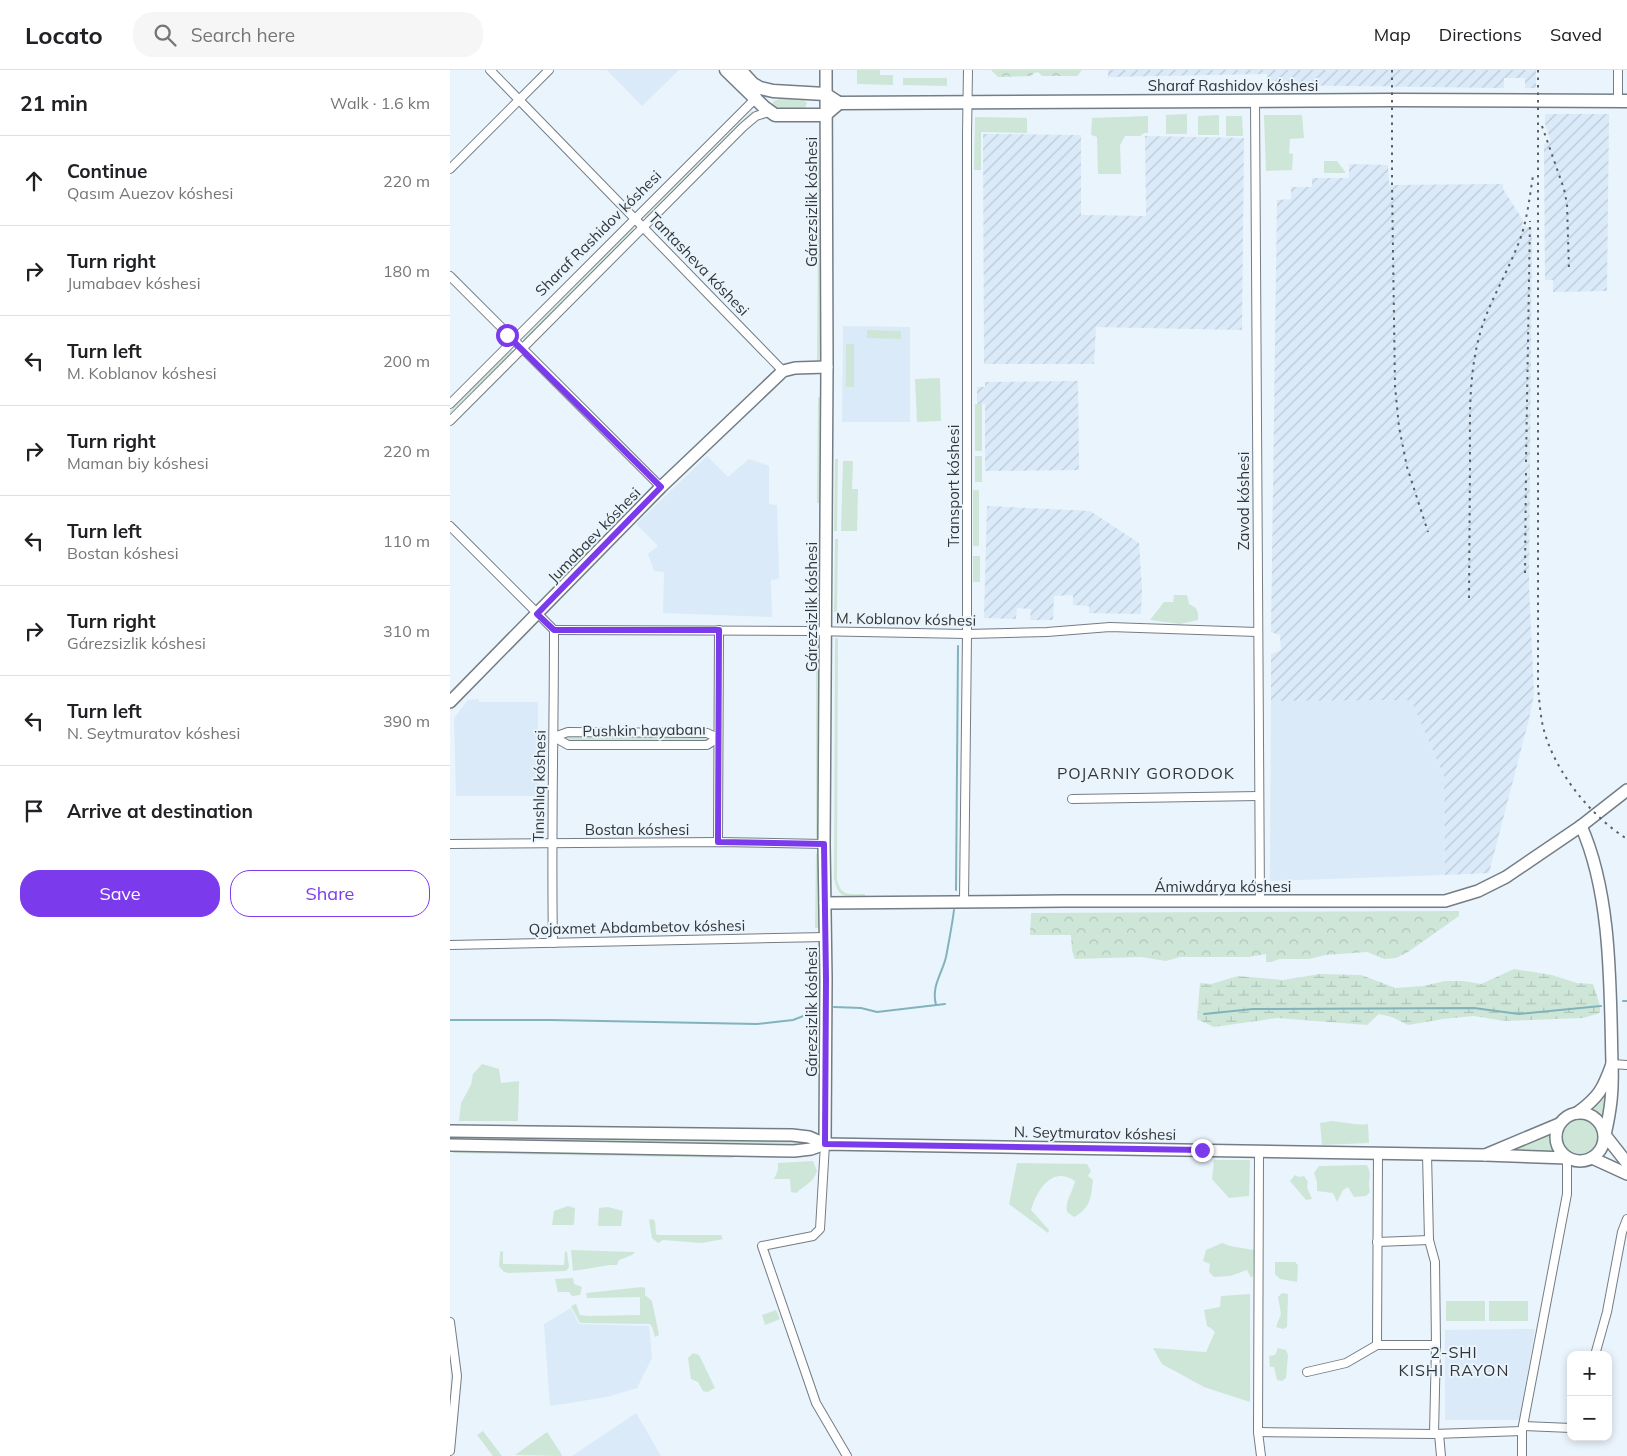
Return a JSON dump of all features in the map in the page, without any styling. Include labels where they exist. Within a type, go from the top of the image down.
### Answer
[{"type":"main road","points":[[726,70],[752,91]]},
{"type":"main road","points":[[740,70],[752,91],[769,112],[781,116],[825,115],[839,103],[826,94],[773,91],[760,88],[752,91]]},
{"type":"main road","name":"Sharaf Rashidov kóshesi","points":[[839,103],[1622,101]]},
{"type":"street","name":"Tantasheva kóshesi","points":[[490,70],[783,371]]},
{"type":"street","points":[[450,169],[549,70]]},
{"type":"street","name":"Gárezsizlik kóshesi","points":[[825,1144],[826,70]]},
{"type":"street","name":"Transport kóshesi","points":[[964,902],[967,634],[968,70]]},
{"type":"street","points":[[1618,70],[1622,101]]},
{"type":"street","name":"Sharaf Rashidov kóshesi","points":[[450,404],[636,219],[752,91]]},
{"type":"street","name":"Zavod kóshesi","points":[[1255,101],[1260,901]]},
{"type":"street","name":"Sharaf Rashidov kóshesi","points":[[450,421],[750,120],[769,112]]},
{"type":"street","points":[[450,276],[661,487]]},
{"type":"street","points":[[783,371],[795,368],[827,367]]},
{"type":"street","name":"Jumabaev kóshesi","points":[[450,702],[661,487],[783,371]]},
{"type":"street","points":[[450,526],[554,630]]},
{"type":"street","name":"M. Koblanov kóshesi","points":[[554,630],[826,631],[967,634],[1047,632],[1110,627],[1258,632]]},
{"type":"street","name":"Tınıshlıq kóshesi","points":[[553,943],[551,843],[554,737],[554,630]]},
{"type":"street","points":[[718,842],[719,630]]},
{"type":"street","name":"Pushkin hayabanı","points":[[554,737],[568,732],[697,732],[707,733],[718,738]]},
{"type":"street","name":"Pushkin hayabanı","points":[[554,737],[568,745],[707,745],[718,738]]},
{"type":"street","name":"Ámiwdárya kóshesi","points":[[826,903],[1445,900],[1478,891],[1506,878],[1581,826],[1627,790]]},
{"type":"street","points":[[1072,799],[1259,796]]},
{"type":"street","points":[[1581,826],[1588,841],[1600,891],[1609,964],[1613,1092],[1611,1109],[1601,1148],[1592,1158],[1579,1161],[1567,1158],[1556,1139],[1556,1131],[1559,1124],[1590,1103],[1604,1087],[1612,1064]]},
{"type":"street","name":"Bostan kóshesi","points":[[450,844],[718,842],[824,844]]},
{"type":"street","name":"Qojaxmet Abdambetov kóshesi","points":[[450,945],[826,936]]},
{"type":"street","points":[[1612,1064],[1627,1065]]},
{"type":"street","points":[[1577,1113],[1584,1113],[1598,1120],[1605,1135],[1627,1163]]},
{"type":"street","points":[[1485,1155],[1559,1124]]},
{"type":"street","points":[[450,1132],[792,1135],[809,1137],[825,1144]]},
{"type":"street","points":[[450,1145],[794,1151],[811,1149],[825,1144]]},
{"type":"street","points":[[825,1144],[820,1229],[813,1236],[762,1246],[816,1403],[847,1456]]},
{"type":"street","name":"N. Seytmuratov kóshesi","points":[[825,1144],[1567,1158]]},
{"type":"street","points":[[1258,1151],[1258,1432],[1261,1456]]},
{"type":"street","points":[[1377,1345],[1378,1153]]},
{"type":"street","points":[[1427,1154],[1429,1240],[1435,1262],[1436,1434],[1441,1456]]},
{"type":"street","points":[[1522,1456],[1523,1428],[1566,1194],[1567,1158]]},
{"type":"street","points":[[1592,1158],[1627,1174]]},
{"type":"street","points":[[1596,1351],[1607,1312],[1622,1232],[1627,1219]]},
{"type":"street","points":[[1377,1242],[1429,1240]]},
{"type":"street","points":[[450,1322],[457,1376],[450,1451]]},
{"type":"street","points":[[1307,1372],[1346,1363],[1377,1345],[1436,1344]]},
{"type":"street","points":[[1258,1432],[1436,1434],[1523,1428],[1567,1428]]},
{"type":"shaded area","points":[[607,70],[679,70],[642,106]]},
{"type":"shaded area","points":[[1108,70],[1536,70],[1536,88],[1525,88],[1525,78],[1504,78],[1504,88],[1268,85],[1267,74],[1108,77]]},
{"type":"shaded area","points":[[1545,114],[1609,114],[1607,291],[1553,292],[1553,280],[1545,280],[1544,144],[1551,142],[1545,124]]},
{"type":"shaded area","points":[[983,134],[1081,135],[1081,215],[1146,216],[1145,136],[1244,138],[1242,330],[1096,327],[1094,364],[984,364]]},
{"type":"shaded area","points":[[1349,164],[1388,165],[1389,185],[1503,184],[1503,189],[1523,220],[1522,226],[1532,228],[1529,587],[1534,694],[1489,873],[1445,875],[1444,776],[1411,700],[1271,701],[1271,654],[1281,650],[1280,635],[1271,632],[1277,200],[1291,199],[1291,187],[1312,187],[1312,178],[1349,178]]},
{"type":"shaded area","points":[[843,326],[910,327],[910,422],[842,422]]},
{"type":"shaded area","points":[[1078,381],[1079,470],[985,471],[985,404],[977,404],[977,387],[985,387],[985,382]]},
{"type":"shaded area","points":[[707,456],[728,477],[749,459],[769,466],[769,504],[777,505],[779,573],[779,579],[771,580],[772,617],[663,613],[664,572],[654,571],[648,554],[658,546],[636,524]]},
{"type":"shaded area","points":[[987,506],[1090,511],[1139,543],[1142,589],[1141,614],[1089,613],[1089,606],[1073,605],[1073,595],[1054,596],[1053,620],[1030,620],[1031,609],[1017,608],[1016,619],[984,618]]},
{"type":"shaded area","points":[[479,699],[479,702],[538,702],[538,796],[456,796],[454,718],[468,700]]},
{"type":"shaded area","points":[[1411,700],[1444,776],[1445,875],[1270,881],[1271,701]]},
{"type":"shaded area","points":[[571,1308],[579,1324],[649,1326],[652,1358],[637,1388],[607,1397],[550,1406],[544,1324]]},
{"type":"shaded area","points":[[1535,1329],[1520,1420],[1445,1420],[1445,1330]]},
{"type":"shaded area","points":[[636,1413],[661,1456],[572,1456]]},
{"type":"green space","points":[[857,70],[880,70],[880,75],[893,75],[893,85],[857,84]]},
{"type":"green space","points":[[991,70],[1082,70],[1077,76],[1042,76],[1038,72],[1031,76],[998,77]]},
{"type":"green space","points":[[903,78],[947,78],[947,86],[903,85]]},
{"type":"green space","points":[[779,99],[803,99],[807,103],[805,108],[802,109],[777,109],[772,104]]},
{"type":"green space","points":[[752,111],[753,112],[645,217]]},
{"type":"green space","points":[[1187,114],[1187,134],[1166,134],[1166,115]]},
{"type":"green space","points":[[1219,115],[1219,135],[1198,135],[1198,116]]},
{"type":"green space","points":[[1264,115],[1302,115],[1304,138],[1290,139],[1289,153],[1293,154],[1292,170],[1266,171]]},
{"type":"green space","points":[[1148,116],[1148,133],[1140,136],[1125,136],[1120,145],[1121,174],[1098,174],[1097,137],[1091,135],[1092,118]]},
{"type":"green space","points":[[1226,116],[1242,116],[1243,136],[1226,136]]},
{"type":"green space","points":[[975,117],[1027,118],[1027,133],[981,132],[981,170],[974,170]]},
{"type":"green space","points":[[818,156],[821,156],[820,221],[817,221]]},
{"type":"green space","points":[[1324,161],[1337,161],[1346,173],[1324,173]]},
{"type":"green space","points":[[818,228],[821,228],[820,359],[817,362]]},
{"type":"green space","points":[[634,230],[524,340],[523,339]]},
{"type":"green space","points":[[867,330],[901,331],[901,339],[867,338]]},
{"type":"green space","points":[[846,344],[854,344],[854,387],[846,387]]},
{"type":"green space","points":[[511,349],[513,351],[450,413],[450,411]]},
{"type":"green space","points":[[940,378],[941,421],[917,422],[915,379]]},
{"type":"green space","points":[[818,397],[821,397],[821,503],[817,503]]},
{"type":"green space","points":[[975,404],[982,404],[982,451],[975,451]]},
{"type":"green space","points":[[975,456],[982,456],[982,482],[975,482]]},
{"type":"green space","points":[[835,459],[838,459],[837,531],[834,531]]},
{"type":"green space","points":[[843,461],[853,461],[852,489],[858,489],[857,531],[841,531]]},
{"type":"green space","points":[[973,490],[979,490],[979,546],[973,546]]},
{"type":"green space","points":[[835,539],[838,539],[837,612],[834,612]]},
{"type":"green space","points":[[973,556],[980,556],[980,582],[973,582]]},
{"type":"green space","points":[[1174,595],[1187,595],[1189,604],[1196,608],[1198,620],[1180,624],[1150,620],[1164,602],[1173,602]]},
{"type":"green space","points":[[835,638],[838,638],[837,879],[843,892],[865,894],[865,897],[844,895],[838,890],[834,878]]},
{"type":"green space","points":[[816,640],[820,640],[820,838],[816,838]]},
{"type":"green space","points":[[567,735],[705,735],[708,739],[705,742],[567,742],[565,739]]},
{"type":"green space","points":[[816,853],[819,853],[819,928],[815,928]]},
{"type":"green space","points":[[1459,911],[1459,916],[1408,952],[1396,958],[1384,959],[1367,952],[1325,955],[1309,959],[1279,959],[1272,962],[1266,962],[1266,954],[1249,957],[1180,957],[1166,961],[1141,957],[1075,959],[1072,951],[1071,935],[1030,935],[1031,913]]},
{"type":"green space","points":[[1514,969],[1552,975],[1577,983],[1593,984],[1600,1013],[1583,1018],[1505,1021],[1474,1016],[1408,1025],[1392,1017],[1379,1014],[1367,1025],[1277,1018],[1214,1027],[1197,1019],[1200,983],[1211,984],[1238,976],[1283,980],[1320,974],[1361,975],[1396,988],[1423,986],[1445,981],[1481,984]]},
{"type":"green space","points":[[482,1064],[499,1069],[501,1083],[519,1081],[518,1121],[459,1121],[461,1103],[471,1085],[473,1074]]},
{"type":"green space","points":[[1609,1085],[1604,1123],[1598,1116],[1587,1110]]},
{"type":"green space","points":[[1581,1119],[1594,1125],[1600,1138],[1594,1151],[1581,1157],[1568,1151],[1562,1138],[1568,1125]]},
{"type":"green space","points":[[1332,1121],[1368,1124],[1369,1143],[1322,1145],[1320,1123]]},
{"type":"green space","points":[[1551,1132],[1550,1139],[1554,1154],[1508,1150]]},
{"type":"green space","points":[[450,1137],[807,1141],[807,1144],[450,1141]]},
{"type":"green space","points":[[453,1150],[733,1155],[733,1158],[453,1153]]},
{"type":"green space","points":[[1214,1160],[1250,1160],[1249,1196],[1229,1198],[1212,1179]]},
{"type":"green space","points":[[813,1161],[817,1171],[815,1175],[811,1181],[796,1193],[791,1192],[790,1179],[774,1179],[778,1170],[778,1163]]},
{"type":"green space","points":[[1017,1163],[1087,1164],[1091,1171],[1088,1176],[1093,1180],[1091,1197],[1087,1206],[1080,1214],[1074,1217],[1067,1212],[1067,1208],[1075,1181],[1059,1176],[1047,1182],[1037,1195],[1031,1210],[1049,1230],[1048,1233],[1009,1204]]},
{"type":"green space","points":[[1367,1165],[1370,1173],[1370,1192],[1366,1196],[1354,1197],[1348,1187],[1343,1190],[1337,1202],[1333,1193],[1317,1191],[1314,1173],[1319,1166]]},
{"type":"green space","points":[[1295,1175],[1299,1177],[1304,1176],[1308,1182],[1307,1187],[1312,1199],[1306,1200],[1290,1181]]},
{"type":"green space","points":[[568,1206],[575,1208],[574,1225],[552,1225],[554,1211]]},
{"type":"green space","points":[[608,1207],[623,1211],[621,1226],[598,1226],[599,1208]]},
{"type":"green space","points":[[649,1220],[655,1221],[656,1234],[658,1235],[721,1235],[723,1239],[702,1243],[663,1240],[658,1243],[652,1238]]},
{"type":"green space","points":[[1222,1243],[1254,1250],[1253,1276],[1251,1278],[1247,1270],[1230,1276],[1214,1277],[1209,1272],[1210,1264],[1203,1261],[1206,1250]]},
{"type":"green space","points":[[571,1250],[635,1252],[619,1260],[617,1265],[573,1271]]},
{"type":"green space","points":[[503,1251],[503,1264],[564,1265],[565,1251],[567,1252],[569,1267],[566,1271],[504,1272],[499,1266],[500,1252]]},
{"type":"green space","points":[[1275,1262],[1295,1262],[1298,1265],[1297,1282],[1280,1279],[1275,1274]]},
{"type":"green space","points":[[573,1278],[574,1284],[582,1287],[580,1295],[572,1296],[569,1292],[558,1292],[555,1279]]},
{"type":"green space","points":[[645,1288],[645,1295],[652,1301],[659,1335],[655,1337],[650,1324],[580,1323],[571,1306],[576,1304],[580,1315],[640,1315],[640,1297],[587,1298],[586,1293]]},
{"type":"green space","points":[[1282,1293],[1288,1294],[1287,1327],[1283,1329],[1276,1327],[1281,1314],[1278,1297]]},
{"type":"green space","points":[[1250,1294],[1250,1402],[1204,1387],[1162,1364],[1153,1348],[1206,1352],[1215,1332],[1207,1326],[1204,1310],[1220,1307],[1221,1296]]},
{"type":"green space","points":[[1446,1301],[1485,1301],[1485,1321],[1446,1321]]},
{"type":"green space","points":[[1489,1301],[1528,1301],[1528,1321],[1489,1321]]},
{"type":"green space","points":[[776,1310],[780,1319],[765,1325],[762,1315]]},
{"type":"green space","points":[[1278,1348],[1286,1350],[1288,1355],[1286,1378],[1282,1381],[1277,1380],[1274,1367],[1270,1367],[1269,1356],[1275,1355]]},
{"type":"green space","points":[[693,1353],[699,1355],[715,1388],[707,1392],[703,1391],[698,1382],[691,1379],[688,1358]]},
{"type":"green space","points":[[483,1431],[502,1456],[493,1456],[477,1435]]},
{"type":"green space","points":[[547,1432],[561,1456],[515,1455]]},
{"type":"waterway","points":[[956,890],[958,646]]},
{"type":"waterway","points":[[936,1005],[936,986],[946,957],[954,910]]},
{"type":"waterway","points":[[834,1007],[861,1008],[877,1012],[945,1004]]},
{"type":"waterway","points":[[1204,1014],[1253,1009],[1474,1008],[1519,1014],[1601,1006]]},
{"type":"waterway","points":[[450,1020],[757,1024],[793,1020],[819,1010]]},
{"type":"railway","points":[[1392,70],[1395,386],[1399,427],[1407,467],[1428,532]]},
{"type":"railway","points":[[1538,70],[1538,687],[1540,709],[1547,739],[1554,756],[1573,788],[1585,803],[1613,829],[1627,839]]},
{"type":"railway","points":[[1542,126],[1564,189],[1567,204],[1569,270]]},
{"type":"railway","points":[[1470,462],[1472,379],[1477,346],[1489,309],[1523,230],[1533,176]]},
{"type":"railway","points":[[1526,462],[1530,221]]},
{"type":"railway","points":[[1469,598],[1470,465]]},
{"type":"railway","points":[[1525,573],[1526,471]]},
{"type":"district","name":"POJARNIY GORODOK","points":[[1146,773]]},
{"type":"district","name":"2-SHI KISHI RAYON","points":[[1454,1361]]},
{"type":"route","points":[[507,335],[661,487],[537,614],[554,630],[719,630],[718,842],[824,844],[826,979],[825,1144],[1202,1150]]}]
